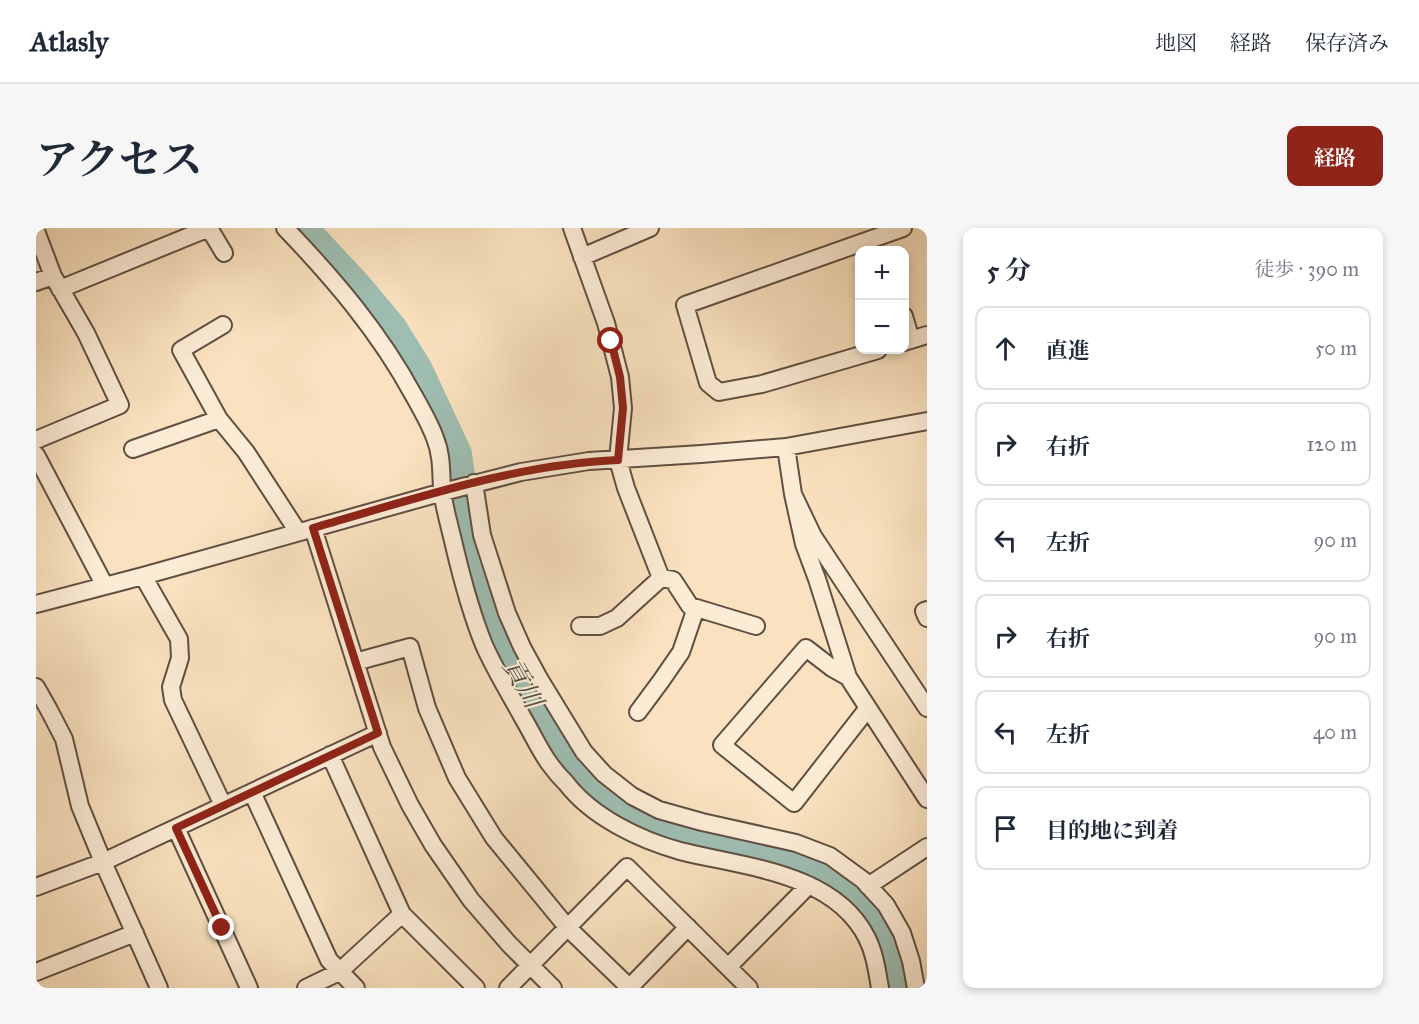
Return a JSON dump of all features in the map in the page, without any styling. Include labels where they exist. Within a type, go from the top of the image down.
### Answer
[{"type":"street","points":[[36,282],[56,283],[209,228],[224,253]]},
{"type":"street","points":[[285,228],[353,304],[400,370],[436,440],[459,566],[470,606],[485,646],[548,761],[572,792],[597,813],[635,834],[678,850],[760,869],[809,885],[840,904],[855,919],[867,937],[874,955],[880,988]]},
{"type":"street","points":[[572,228],[606,323],[620,377],[623,408],[618,460],[626,488],[661,578]]},
{"type":"street","points":[[582,257],[650,228]]},
{"type":"street","points":[[864,354],[762,384],[719,392],[708,383],[685,305],[884,238],[903,228]]},
{"type":"street","points":[[36,231],[56,283],[86,333],[120,405],[36,440]]},
{"type":"street","points":[[223,324],[181,350],[219,418],[306,530],[355,662],[382,747],[410,805],[433,845],[471,900],[509,944],[553,988]]},
{"type":"street","points":[[134,449],[219,418]]},
{"type":"street","points":[[36,604],[521,472],[589,461],[786,447],[927,421]]},
{"type":"street","points":[[786,447],[804,544],[848,677],[927,799]]},
{"type":"street","points":[[36,455],[105,586]]},
{"type":"street","points":[[474,483],[482,535],[507,613],[540,680],[584,752],[604,774],[632,796],[659,810],[796,843],[830,856],[863,880],[886,905],[902,933],[916,988]]},
{"type":"street","points":[[794,494],[813,536],[927,708]]},
{"type":"street","points":[[143,576],[179,639],[180,658],[171,687],[172,700],[223,806]]},
{"type":"street","points":[[661,578],[673,580],[690,606],[756,626]]},
{"type":"street","points":[[580,626],[600,626],[617,618],[661,578]]},
{"type":"street","points":[[638,712],[681,652],[696,608]]},
{"type":"street","points":[[927,610],[924,611],[927,618]]},
{"type":"street","points":[[355,662],[410,647],[427,708],[457,778],[494,838],[567,927],[629,988],[688,927]]},
{"type":"street","points":[[848,677],[806,648],[722,745],[794,803],[868,708]]},
{"type":"street","points":[[36,687],[64,739],[80,806],[159,988]]},
{"type":"street","points":[[36,887],[103,862],[378,733]]},
{"type":"street","points":[[330,755],[402,914],[476,988]]},
{"type":"street","points":[[252,792],[329,960],[356,988]]},
{"type":"street","points":[[176,828],[249,988]]},
{"type":"street","points":[[868,886],[927,847]]},
{"type":"street","points":[[508,988],[627,867],[749,988]]},
{"type":"street","points":[[728,967],[809,885]]},
{"type":"street","points":[[306,988],[339,972],[402,914]]},
{"type":"street","points":[[36,972],[135,933]]},
{"type":"street","points":[[912,967],[927,957]]},
{"type":"waterway","name":"貢川","points":[[303,228],[392,328],[418,370],[457,454],[475,583],[499,641],[525,690],[562,750],[591,781],[621,805],[650,821],[687,833],[766,847],[800,856],[833,873],[853,890],[867,909],[882,939],[893,988]]},
{"type":"route","points":[[222,928],[176,828],[378,733],[313,528],[521,472],[589,461],[618,460],[623,408],[620,377],[611,341]]}]
